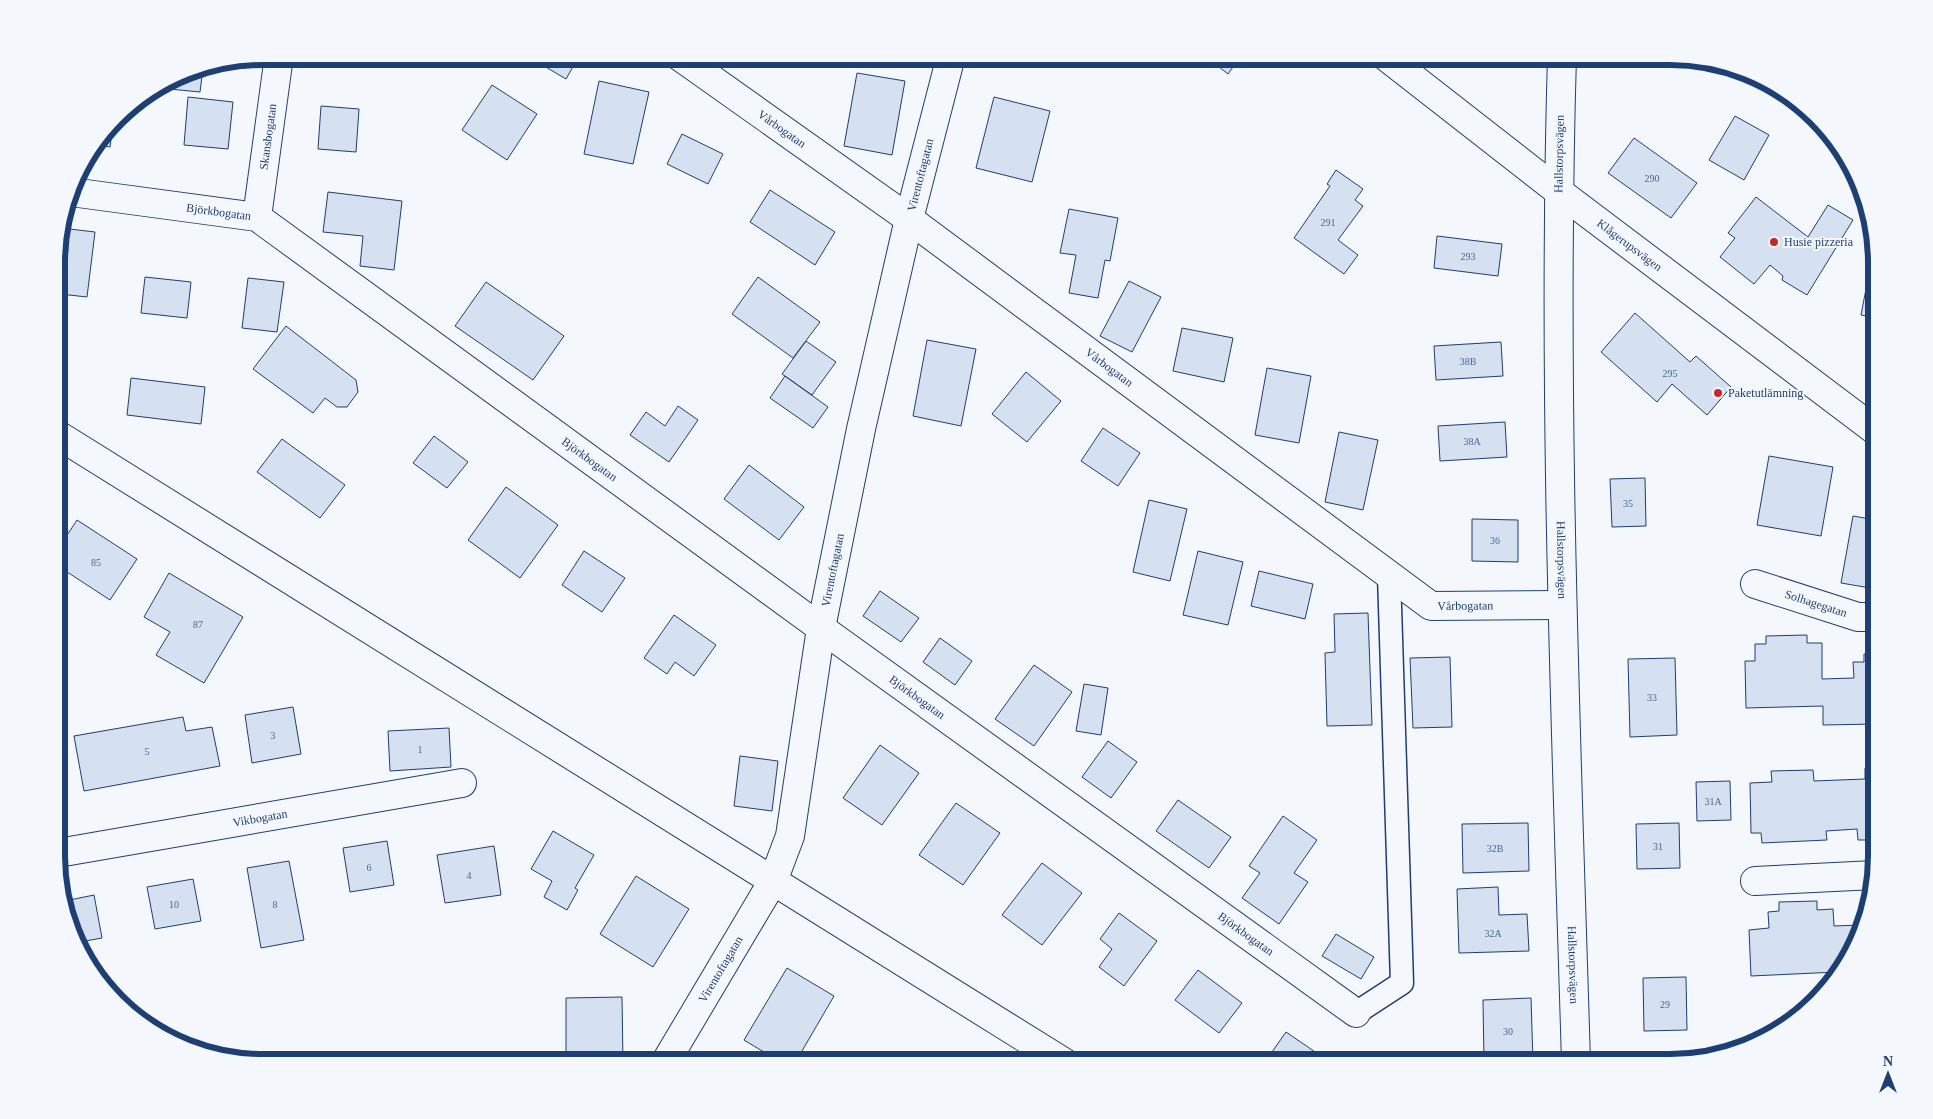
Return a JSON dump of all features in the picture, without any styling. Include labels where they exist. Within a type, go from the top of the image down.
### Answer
[{"type":"street","name":"Skansbogatan","points":[[257,217],[278,65]]},
{"type":"street","name":"Vårbogatan","points":[[692,65],[909,219],[1431,606],[1562,605]]},
{"type":"street","name":"Virentoftagatan","points":[[670,1054],[774,881],[790,836],[821,628],[861,429],[909,219],[949,65]]},
{"type":"street","name":"Klågerupsvägen","points":[[1397,65],[1558,191],[1868,425]]},
{"type":"street","name":"Hallstorpsvägen","points":[[1562,65],[1558,191],[1562,605],[1576,1054]]},
{"type":"street","name":"Björkbogatan","points":[[78,193],[257,217],[821,628],[1356,1013],[1402,983],[1389,576]]},
{"type":"street","points":[[65,439],[1052,1054]]},
{"type":"street","name":"Solhagegatan","points":[[1755,584],[1858,617],[1868,617]]},
{"type":"street","name":"Vikbogatan","points":[[65,851],[462,783]]},
{"type":"street","points":[[1755,881],[1867,875]]},
{"type":"building","points":[[542,65],[574,65],[566,79]]},
{"type":"building","points":[[1216,65],[1234,65],[1228,74]]},
{"type":"building","points":[[857,73],[905,81],[892,155],[844,146]]},
{"type":"building","points":[[202,74],[200,92],[169,89]]},
{"type":"building","points":[[599,81],[649,92],[633,164],[584,154]]},
{"type":"building","points":[[492,85],[537,114],[507,160],[462,130]]},
{"type":"building","points":[[188,97],[233,102],[228,149],[184,145]]},
{"type":"building","points":[[994,97],[1050,111],[1032,182],[976,168]]},
{"type":"building","points":[[321,106],[359,109],[356,152],[318,149]]},
{"type":"building","points":[[1735,116],[1769,135],[1744,180],[1709,160]]},
{"type":"building","points":[[682,134],[723,154],[708,184],[667,164]]},
{"type":"building","points":[[112,135],[110,147],[103,146]]},
{"type":"building","points":[[1634,138],[1697,183],[1671,218],[1608,173]]},
{"type":"building","points":[[1336,170],[1363,189],[1355,200],[1363,206],[1338,240],[1358,255],[1344,274],[1294,238],[1330,186],[1327,184]]},
{"type":"building","points":[[770,190],[835,232],[815,265],[750,222]]},
{"type":"building","points":[[328,192],[402,201],[394,270],[360,266],[363,236],[323,232]]},
{"type":"building","points":[[1756,197],[1808,237],[1828,205],[1853,220],[1807,295],[1782,280],[1783,276],[1770,265],[1754,284],[1720,257],[1735,238],[1728,233]]},
{"type":"building","points":[[1069,209],[1118,218],[1110,261],[1105,260],[1098,298],[1069,293],[1076,255],[1060,253]]},
{"type":"building","points":[[68,229],[95,232],[87,297],[65,295],[65,250]]},
{"type":"building","points":[[1437,236],[1502,244],[1498,276],[1434,268]]},
{"type":"building","points":[[145,277],[191,282],[187,318],[141,313]]},
{"type":"building","points":[[758,277],[820,322],[793,358],[732,314]]},
{"type":"building","points":[[248,278],[284,282],[277,332],[242,328]]},
{"type":"building","points":[[1868,278],[1868,316],[1861,315]]},
{"type":"building","points":[[1129,281],[1161,297],[1132,352],[1100,336]]},
{"type":"building","points":[[486,282],[564,336],[533,380],[455,326]]},
{"type":"building","points":[[1635,313],[1690,362],[1696,356],[1731,387],[1707,415],[1672,384],[1657,402],[1601,352]]},
{"type":"building","points":[[286,326],[356,380],[358,392],[347,407],[337,407],[325,398],[313,413],[253,369]]},
{"type":"building","points":[[1182,328],[1233,338],[1224,382],[1173,371]]},
{"type":"building","points":[[927,340],[976,349],[961,426],[913,416]]},
{"type":"building","points":[[806,341],[836,362],[812,395],[782,374]]},
{"type":"building","points":[[1501,342],[1503,376],[1436,380],[1434,346]]},
{"type":"building","points":[[1267,368],[1311,376],[1299,443],[1255,435]]},
{"type":"building","points":[[1026,372],[1061,401],[1027,442],[992,414]]},
{"type":"building","points":[[785,376],[828,407],[813,428],[770,398]]},
{"type":"building","points":[[131,378],[205,387],[201,424],[127,415]]},
{"type":"building","points":[[678,406],[698,420],[669,462],[630,435],[646,412],[665,426]]},
{"type":"building","points":[[1505,422],[1507,457],[1440,461],[1438,426]]},
{"type":"building","points":[[1103,428],[1140,453],[1118,486],[1081,461]]},
{"type":"building","points":[[1339,432],[1378,440],[1363,510],[1325,502]]},
{"type":"building","points":[[434,436],[468,462],[447,488],[413,463]]},
{"type":"building","points":[[282,439],[345,485],[320,518],[257,472]]},
{"type":"building","points":[[1769,456],[1833,467],[1821,536],[1757,525]]},
{"type":"building","points":[[749,465],[804,507],[779,540],[724,499]]},
{"type":"building","points":[[1645,478],[1646,526],[1612,527],[1610,479]]},
{"type":"building","points":[[506,487],[558,525],[520,578],[468,540]]},
{"type":"building","points":[[1149,500],[1187,509],[1170,581],[1133,572]]},
{"type":"building","points":[[1853,516],[1868,519],[1868,588],[1841,583]]},
{"type":"building","points":[[1472,519],[1518,520],[1518,562],[1472,561]]},
{"type":"building","points":[[77,520],[137,559],[110,600],[65,571],[65,538]]},
{"type":"building","points":[[584,551],[625,578],[602,612],[562,585]]},
{"type":"building","points":[[1198,551],[1243,562],[1228,625],[1183,615]]},
{"type":"building","points":[[1259,571],[1313,584],[1305,619],[1251,606]]},
{"type":"building","points":[[169,573],[243,617],[204,683],[156,655],[170,632],[144,617]]},
{"type":"building","points":[[880,591],[919,618],[901,642],[863,616]]},
{"type":"building","points":[[1368,613],[1372,725],[1327,726],[1325,653],[1335,652],[1334,614]]},
{"type":"building","points":[[674,615],[716,645],[694,676],[675,662],[667,674],[644,658]]},
{"type":"building","points":[[1807,635],[1807,643],[1822,643],[1822,679],[1854,678],[1853,662],[1864,662],[1864,654],[1868,654],[1868,724],[1823,725],[1823,706],[1746,708],[1745,661],[1755,661],[1755,644],[1766,644],[1766,636]]},
{"type":"building","points":[[940,638],[972,661],[955,685],[923,662]]},
{"type":"building","points":[[1450,657],[1452,727],[1413,728],[1410,658]]},
{"type":"building","points":[[1675,658],[1677,735],[1630,737],[1628,659]]},
{"type":"building","points":[[1034,665],[1072,692],[1034,746],[995,719]]},
{"type":"building","points":[[1084,684],[1108,688],[1101,735],[1076,731]]},
{"type":"building","points":[[293,707],[301,754],[252,763],[245,715]]},
{"type":"building","points":[[183,717],[186,731],[212,727],[220,766],[84,791],[74,736]]},
{"type":"building","points":[[449,728],[451,767],[390,771],[388,731]]},
{"type":"building","points":[[1108,741],[1137,762],[1111,798],[1082,777]]},
{"type":"building","points":[[880,745],[919,773],[882,825],[843,798]]},
{"type":"building","points":[[740,756],[778,761],[772,811],[734,806]]},
{"type":"building","points":[[1865,768],[1868,768],[1868,840],[1858,840],[1857,829],[1826,831],[1827,840],[1762,843],[1761,833],[1751,833],[1750,783],[1772,782],[1771,771],[1813,770],[1814,781],[1865,779]]},
{"type":"building","points":[[1730,781],[1731,820],[1697,821],[1696,782]]},
{"type":"building","points":[[1178,800],[1231,837],[1209,868],[1156,831]]},
{"type":"building","points":[[956,803],[1000,833],[963,885],[919,855]]},
{"type":"building","points":[[1283,816],[1317,840],[1294,873],[1308,882],[1279,924],[1242,898],[1260,873],[1249,866]]},
{"type":"building","points":[[1528,823],[1529,871],[1463,873],[1462,824]]},
{"type":"building","points":[[1679,823],[1680,868],[1637,869],[1636,824]]},
{"type":"building","points":[[553,831],[594,855],[575,888],[578,890],[567,910],[544,897],[552,881],[531,869]]},
{"type":"building","points":[[387,841],[394,885],[350,892],[343,848]]},
{"type":"building","points":[[494,846],[501,895],[445,903],[437,855]]},
{"type":"building","points":[[289,861],[304,940],[261,948],[247,868]]},
{"type":"building","points":[[1042,863],[1082,893],[1042,945],[1002,915]]},
{"type":"building","points":[[636,876],[689,909],[653,967],[600,934]]},
{"type":"building","points":[[193,879],[201,921],[155,929],[147,887]]},
{"type":"building","points":[[1498,887],[1499,915],[1527,914],[1529,951],[1459,953],[1457,889]]},
{"type":"building","points":[[94,895],[102,938],[84,941],[75,920],[70,900]]},
{"type":"building","points":[[1817,901],[1817,910],[1833,909],[1834,926],[1856,925],[1848,944],[1830,972],[1751,976],[1749,930],[1769,928],[1768,912],[1779,911],[1779,902]]},
{"type":"building","points":[[1119,913],[1157,941],[1124,986],[1099,967],[1112,949],[1100,939]]},
{"type":"building","points":[[1336,934],[1374,957],[1361,979],[1322,956]]},
{"type":"building","points":[[787,968],[834,996],[800,1054],[767,1054],[744,1040]]},
{"type":"building","points":[[1198,970],[1242,1003],[1219,1033],[1175,1000]]},
{"type":"building","points":[[1686,977],[1687,1030],[1644,1031],[1643,978]]},
{"type":"building","points":[[622,997],[623,1054],[566,1054],[566,998]]},
{"type":"building","points":[[1531,998],[1533,1054],[1484,1054],[1483,1000]]},
{"type":"building","points":[[1286,1032],[1318,1054],[1271,1054]]},
{"type":"place","name":"Husie pizzeria","points":[[1774,242]]},
{"type":"place","name":"Paketutlämning","points":[[1718,393]]}]
